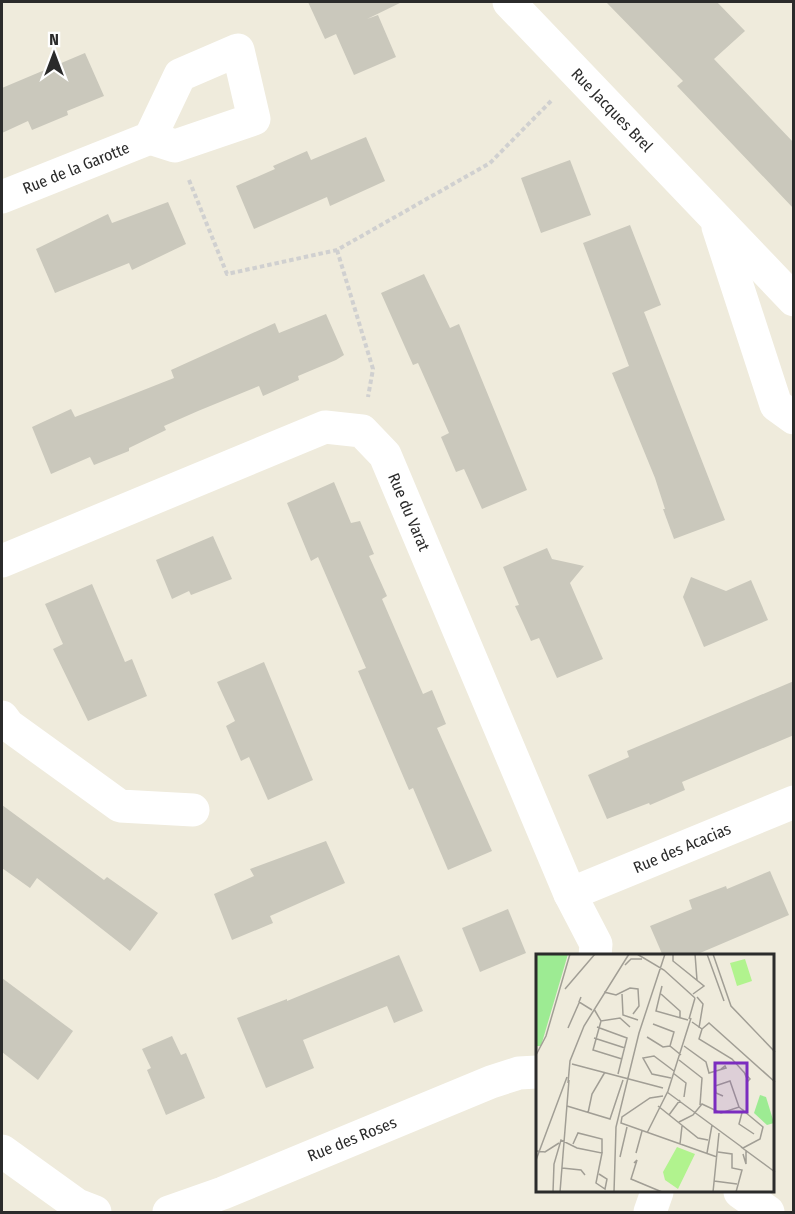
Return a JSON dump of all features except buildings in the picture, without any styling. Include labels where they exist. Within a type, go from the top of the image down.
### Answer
[{"type":"street","name":"Rue Jacques Brel","points":[[509,2],[794,300]]},
{"type":"street","name":"Rue de la Garotte","points":[[2,197],[162,142]]},
{"type":"street","name":"Rue Jacques Brel","points":[[715,220],[776,405],[794,418]]},
{"type":"street","points":[[2,561],[325,427],[362,431]]},
{"type":"street","name":"Rue du Varat","points":[[362,431],[385,455],[570,894],[596,944],[595,954]]},
{"type":"street","points":[[2,717],[8,724],[120,806],[193,810]]},
{"type":"street","name":"Rue des Acacias","points":[[570,894],[794,802]]},
{"type":"street","name":"Rue des Roses","points":[[169,1212],[224,1193],[491,1082],[519,1072],[536,1072]]},
{"type":"street","points":[[2,1151],[77,1205],[96,1212]]},
{"type":"street","points":[[650,1212],[656,1193]]},
{"type":"street","points":[[743,1193],[768,1212]]},
{"type":"path","points":[[162,142],[227,274],[337,250],[490,163],[578,74]]},
{"type":"path","points":[[337,250],[373,369],[362,431]]}]
